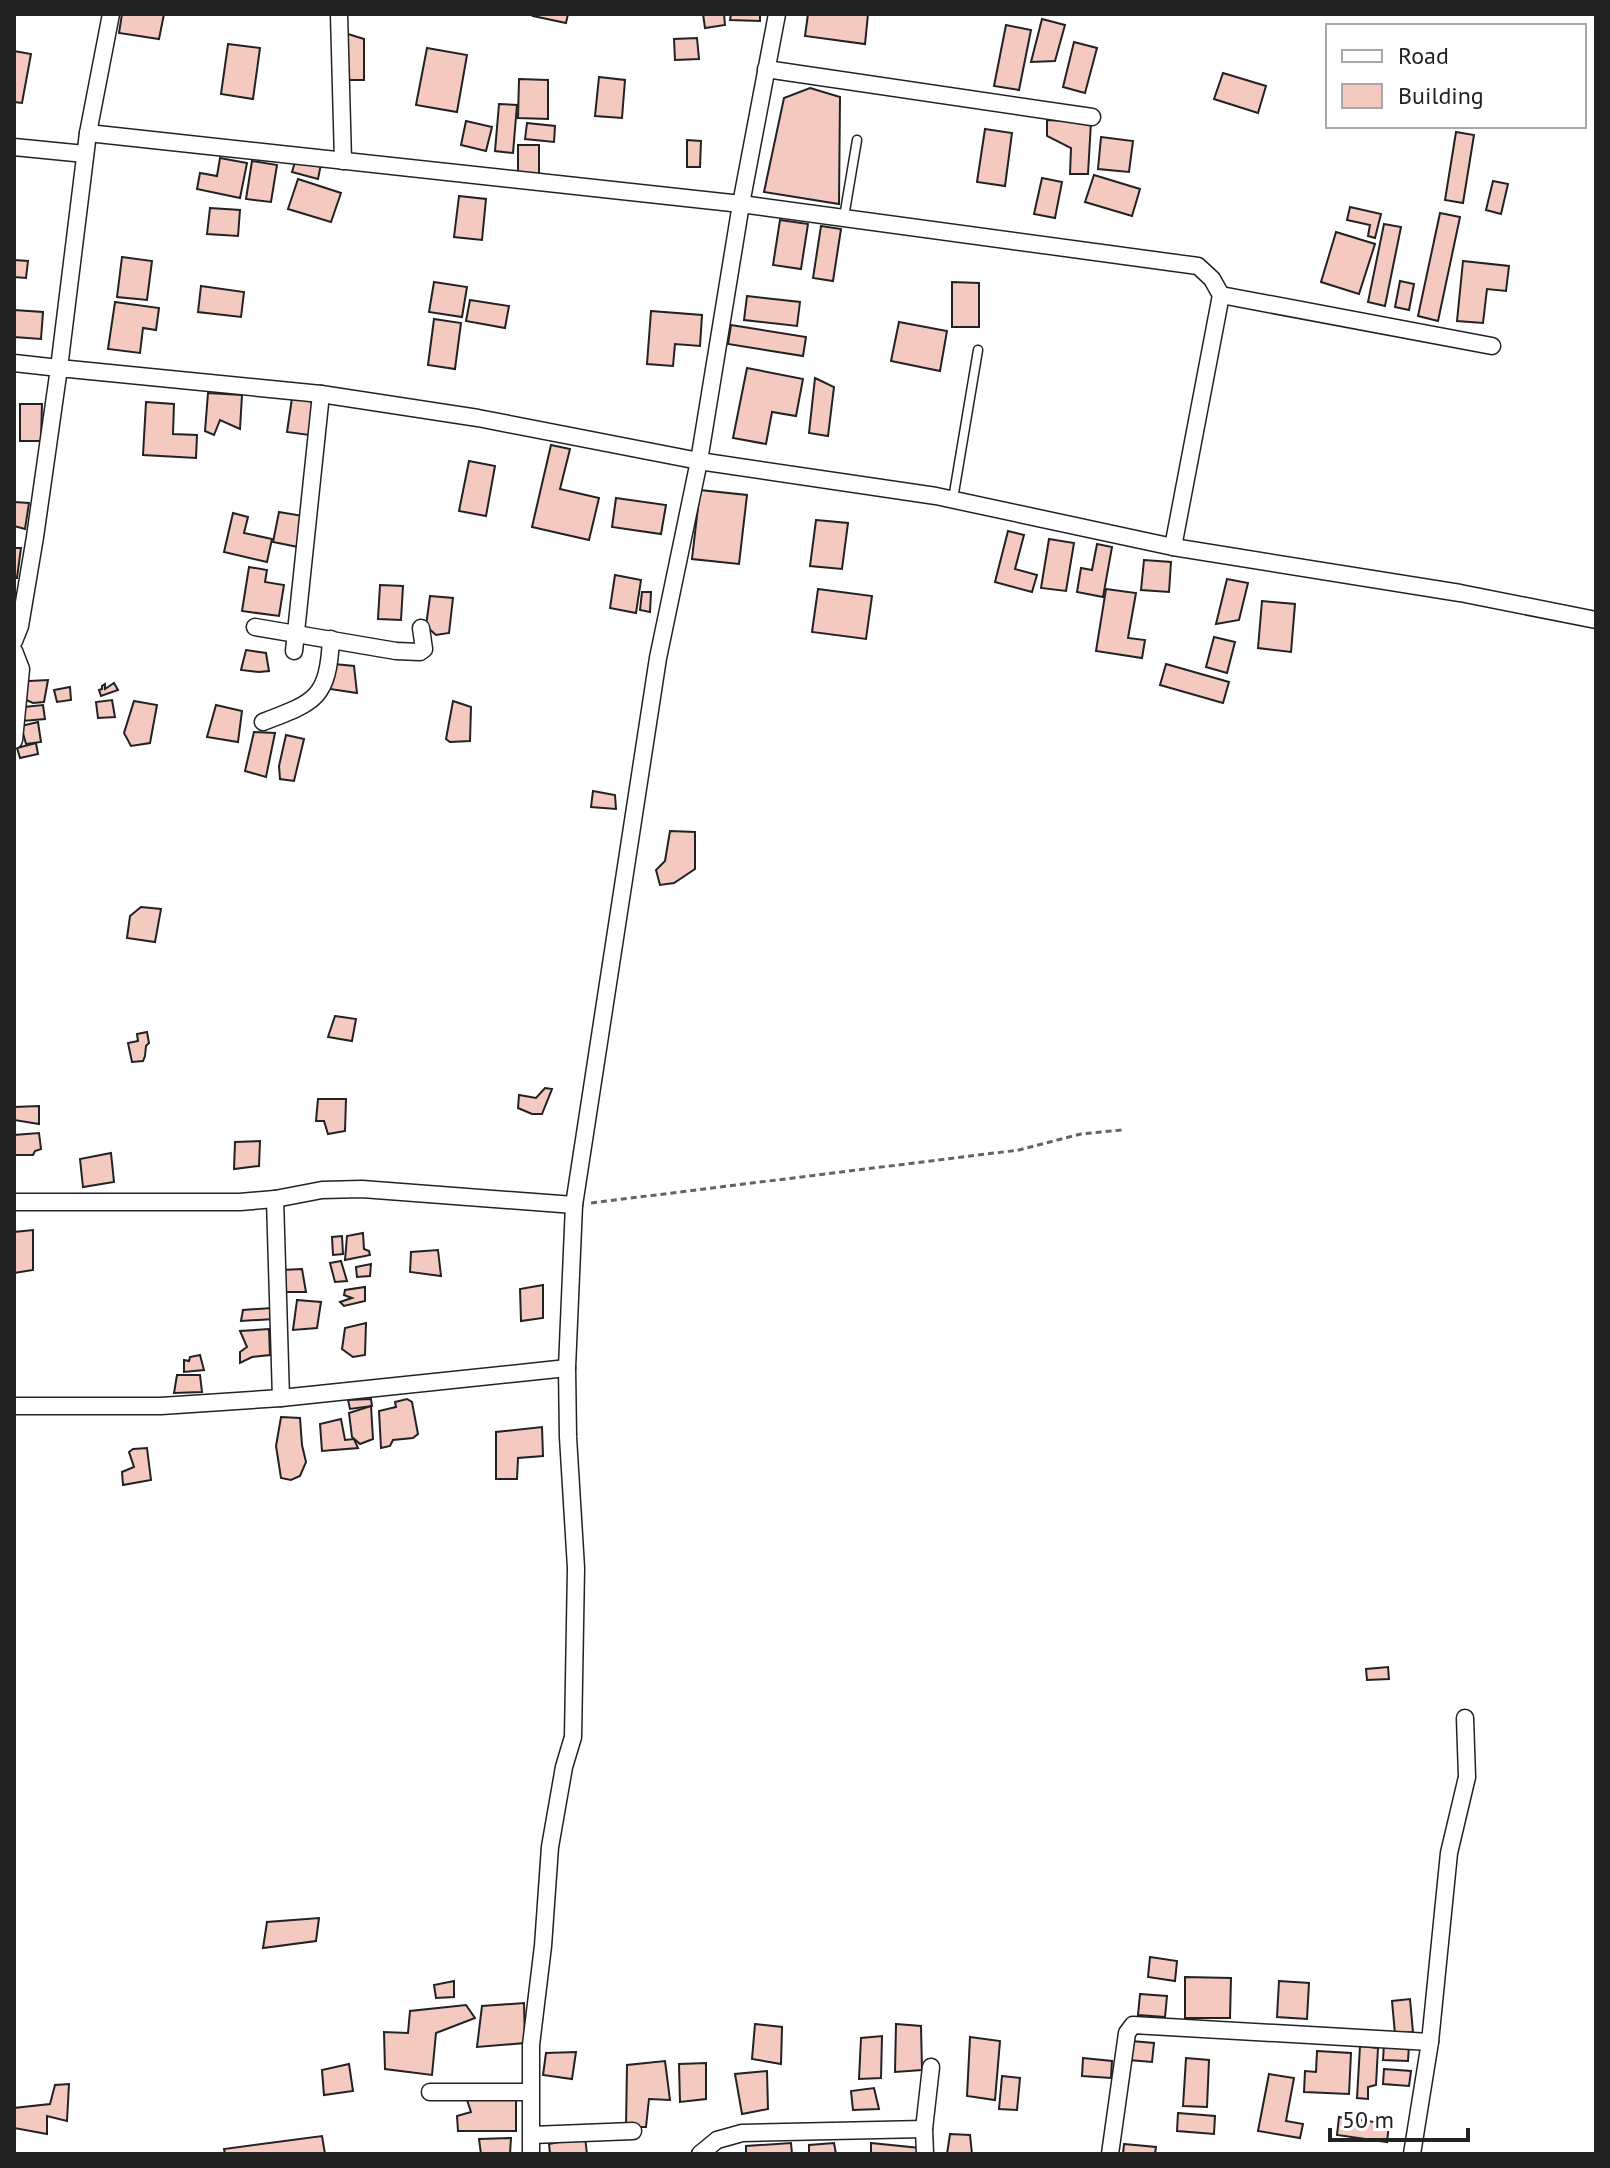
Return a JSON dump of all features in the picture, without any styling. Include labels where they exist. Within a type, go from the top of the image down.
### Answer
[{"type":"street","points":[[14,641],[20,626],[35,537],[88,133],[111,14]]},
{"type":"street","points":[[339,14],[343,161]]},
{"type":"street","points":[[531,2154],[531,2045],[543,1946],[550,1847],[564,1767],[573,1737],[576,1568],[567,1368],[574,1205],[658,658],[699,461],[741,204],[777,14]]},
{"type":"street","points":[[766,69],[1092,117]]},
{"type":"street","points":[[88,133],[741,204],[1198,266],[1212,279],[1221,295],[1173,547]]},
{"type":"street","points":[[14,147],[85,154]]},
{"type":"street","points":[[1221,295],[1492,346]]},
{"type":"street","points":[[14,363],[321,394],[478,418],[699,461],[953,499],[1173,547],[1460,593],[1596,620]]},
{"type":"street","points":[[294,651],[321,394]]},
{"type":"street","points":[[255,627],[396,651],[420,652],[424,649],[421,628]]},
{"type":"street","points":[[263,722],[292,711],[317,695],[326,680],[331,639]]},
{"type":"street","points":[[14,651],[21,669],[14,740]]},
{"type":"street","points":[[14,1202],[240,1202],[322,1190],[362,1189],[574,1205]]},
{"type":"street","points":[[275,1199],[281,1398]]},
{"type":"street","points":[[14,1406],[161,1406],[281,1398],[567,1368]]},
{"type":"street","points":[[1412,2154],[1430,2042],[1449,1853],[1467,1777],[1465,1718]]},
{"type":"street","points":[[1110,2154],[1127,2033],[1133,2025],[1430,2042]]},
{"type":"street","points":[[925,2154],[924,2129],[931,2067]]},
{"type":"street","points":[[430,2092],[530,2092]]},
{"type":"street","points":[[700,2154],[717,2140],[742,2133],[924,2129]]},
{"type":"street","points":[[532,2135],[633,2131]]},
{"type":"lane","points":[[844,217],[857,140]]},
{"type":"lane","points":[[953,499],[978,350]]},
{"type":"path","points":[[574,1205],[1019,1150],[1081,1134],[1122,1130]]},
{"type":"building","points":[[122,14],[164,14],[159,39],[119,33]]},
{"type":"building","points":[[534,14],[568,14],[566,23]]},
{"type":"building","points":[[703,14],[724,14],[725,25],[705,28]]},
{"type":"building","points":[[731,14],[760,14],[760,21],[730,20]]},
{"type":"building","points":[[808,14],[868,14],[865,44],[805,36]]},
{"type":"building","points":[[1042,19],[1065,25],[1055,61],[1031,62]]},
{"type":"building","points":[[1006,25],[1031,30],[1019,90],[994,86]]},
{"type":"building","points":[[348,34],[364,39],[364,80],[348,80]]},
{"type":"building","points":[[697,38],[699,59],[675,60],[674,39]]},
{"type":"building","points":[[1074,42],[1097,48],[1085,93],[1063,87]]},
{"type":"building","points":[[228,44],[260,48],[253,99],[221,94]]},
{"type":"building","points":[[427,48],[467,55],[457,112],[416,105]]},
{"type":"building","points":[[14,51],[31,54],[22,103],[14,102]]},
{"type":"building","points":[[1223,73],[1266,86],[1258,113],[1214,99]]},
{"type":"building","points":[[599,77],[625,80],[622,118],[595,116]]},
{"type":"building","points":[[519,79],[548,80],[548,119],[518,118]]},
{"type":"building","points":[[810,88],[840,97],[839,204],[764,192],[784,98]]},
{"type":"building","points":[[499,104],[517,105],[513,153],[495,151]]},
{"type":"building","points":[[1047,120],[1091,122],[1088,174],[1070,174],[1071,148],[1047,136]]},
{"type":"building","points":[[466,121],[492,127],[486,151],[461,145]]},
{"type":"building","points":[[527,123],[555,126],[554,142],[525,139]]},
{"type":"building","points":[[985,129],[1012,133],[1005,186],[977,182]]},
{"type":"building","points":[[1456,132],[1474,135],[1463,203],[1445,200]]},
{"type":"building","points":[[1101,137],[1133,141],[1129,172],[1098,169]]},
{"type":"building","points":[[687,140],[701,141],[700,167],[687,167]]},
{"type":"building","points":[[518,145],[539,145],[539,174],[518,174]]},
{"type":"building","points":[[220,158],[247,163],[240,198],[197,189],[200,173],[217,176]]},
{"type":"building","points":[[252,161],[277,165],[271,202],[246,199]]},
{"type":"building","points":[[295,162],[321,164],[318,179],[292,172]]},
{"type":"building","points":[[1094,175],[1140,189],[1132,216],[1085,202]]},
{"type":"building","points":[[1042,178],[1062,182],[1055,218],[1034,214]]},
{"type":"building","points":[[298,179],[341,193],[331,222],[288,209]]},
{"type":"building","points":[[1493,181],[1508,184],[1501,214],[1486,210]]},
{"type":"building","points":[[459,196],[486,199],[482,240],[454,237]]},
{"type":"building","points":[[1350,207],[1381,214],[1375,238],[1368,236],[1370,225],[1347,220]]},
{"type":"building","points":[[210,208],[240,210],[238,236],[207,234]]},
{"type":"building","points":[[1440,213],[1460,217],[1438,321],[1418,316]]},
{"type":"building","points":[[780,220],[808,224],[801,269],[773,265]]},
{"type":"building","points":[[1384,224],[1401,227],[1385,306],[1368,302]]},
{"type":"building","points":[[821,226],[841,229],[833,281],[813,278]]},
{"type":"building","points":[[1336,232],[1375,244],[1359,294],[1321,282]]},
{"type":"building","points":[[122,257],[152,261],[147,300],[117,297]]},
{"type":"building","points":[[14,260],[28,261],[26,278],[14,277]]},
{"type":"building","points":[[1463,261],[1509,266],[1506,291],[1487,289],[1483,323],[1457,321]]},
{"type":"building","points":[[1400,281],[1414,284],[1409,310],[1395,307]]},
{"type":"building","points":[[434,282],[467,287],[462,317],[429,312]]},
{"type":"building","points":[[952,282],[979,283],[979,327],[952,327]]},
{"type":"building","points":[[201,286],[244,292],[241,317],[198,312]]},
{"type":"building","points":[[747,296],[800,302],[797,326],[744,320]]},
{"type":"building","points":[[470,300],[509,306],[505,328],[466,321]]},
{"type":"building","points":[[115,302],[159,308],[156,330],[143,328],[140,353],[108,349]]},
{"type":"building","points":[[14,310],[43,312],[41,339],[14,337]]},
{"type":"building","points":[[651,311],[702,315],[700,346],[675,344],[673,366],[647,364]]},
{"type":"building","points":[[434,319],[461,323],[455,369],[428,365]]},
{"type":"building","points":[[899,322],[947,331],[940,371],[891,361]]},
{"type":"building","points":[[731,325],[806,337],[803,356],[728,344]]},
{"type":"building","points":[[747,368],[803,379],[796,416],[772,412],[766,444],[733,438]]},
{"type":"building","points":[[815,378],[834,387],[828,436],[809,433]]},
{"type":"building","points":[[208,393],[242,395],[240,429],[220,420],[214,435],[205,431]]},
{"type":"building","points":[[292,398],[314,402],[309,435],[287,432]]},
{"type":"building","points":[[146,402],[174,404],[173,434],[197,435],[196,458],[143,455]]},
{"type":"building","points":[[20,404],[42,404],[41,441],[20,441]]},
{"type":"building","points":[[551,445],[570,449],[560,489],[599,498],[589,540],[532,527]]},
{"type":"building","points":[[469,461],[495,466],[486,516],[459,511]]},
{"type":"building","points":[[700,490],[747,495],[739,564],[692,559]]},
{"type":"building","points":[[616,498],[666,505],[661,534],[612,527]]},
{"type":"building","points":[[14,502],[29,503],[25,529],[14,526]]},
{"type":"building","points":[[279,512],[303,516],[298,547],[273,542]]},
{"type":"building","points":[[233,513],[248,517],[244,533],[272,539],[267,562],[224,552]]},
{"type":"building","points":[[816,520],[848,523],[842,569],[810,566]]},
{"type":"building","points":[[1008,531],[1024,535],[1015,569],[1037,575],[1032,592],[995,582]]},
{"type":"building","points":[[1049,539],[1074,543],[1066,591],[1041,588]]},
{"type":"building","points":[[1097,544],[1112,547],[1103,597],[1077,592],[1081,568],[1092,570]]},
{"type":"building","points":[[14,548],[21,548],[17,578],[14,578]]},
{"type":"building","points":[[1144,560],[1171,562],[1169,592],[1141,590]]},
{"type":"building","points":[[249,567],[267,570],[265,582],[284,585],[279,616],[242,611]]},
{"type":"building","points":[[615,575],[641,580],[636,613],[610,608]]},
{"type":"building","points":[[1227,579],[1248,583],[1239,620],[1216,624]]},
{"type":"building","points":[[380,585],[403,586],[401,620],[378,619]]},
{"type":"building","points":[[818,589],[872,596],[866,639],[812,632]]},
{"type":"building","points":[[1106,589],[1136,593],[1128,638],[1145,640],[1142,658],[1096,651]]},
{"type":"building","points":[[642,592],[651,592],[650,612],[640,610]]},
{"type":"building","points":[[430,596],[453,598],[449,633],[436,635],[426,626]]},
{"type":"building","points":[[1262,601],[1295,604],[1291,652],[1258,648]]},
{"type":"building","points":[[1214,637],[1235,642],[1227,673],[1206,667]]},
{"type":"building","points":[[246,650],[266,653],[269,671],[241,670]]},
{"type":"building","points":[[334,664],[354,666],[357,693],[330,689]]},
{"type":"building","points":[[1166,664],[1229,682],[1223,703],[1160,685]]},
{"type":"building","points":[[48,680],[44,702],[33,703],[19,697],[21,689],[29,681]]},
{"type":"building","points":[[114,683],[118,690],[101,696],[99,690],[102,686],[105,684],[105,689]]},
{"type":"building","points":[[70,687],[71,700],[57,702],[54,690]]},
{"type":"building","points":[[112,700],[115,717],[98,718],[96,702]]},
{"type":"building","points":[[134,701],[157,705],[150,743],[131,746],[124,733]]},
{"type":"building","points":[[453,701],[471,707],[470,741],[450,742],[446,739]]},
{"type":"building","points":[[43,705],[45,719],[23,721],[24,707]]},
{"type":"building","points":[[216,705],[242,711],[238,742],[207,737]]},
{"type":"building","points":[[38,722],[41,742],[26,744],[21,726]]},
{"type":"building","points":[[254,732],[275,733],[266,777],[245,771]]},
{"type":"building","points":[[286,735],[304,739],[294,781],[280,779],[279,766]]},
{"type":"building","points":[[36,743],[38,754],[20,758],[17,748]]},
{"type":"building","points":[[593,791],[615,795],[616,809],[591,807]]},
{"type":"building","points":[[670,831],[695,832],[695,869],[674,883],[660,885],[656,870],[665,861]]},
{"type":"building","points":[[141,907],[161,909],[155,942],[127,938],[130,916]]},
{"type":"building","points":[[335,1016],[356,1019],[352,1041],[328,1037]]},
{"type":"building","points":[[147,1032],[149,1043],[143,1061],[132,1062],[128,1043],[138,1041],[137,1034]]},
{"type":"building","points":[[545,1088],[552,1089],[542,1114],[532,1114],[518,1108],[519,1095],[536,1098]]},
{"type":"building","points":[[318,1099],[346,1099],[345,1131],[328,1134],[324,1121],[316,1121]]},
{"type":"building","points":[[39,1106],[39,1124],[14,1120],[14,1107]]},
{"type":"building","points":[[39,1133],[41,1149],[33,1155],[14,1155],[14,1135]]},
{"type":"building","points":[[260,1141],[259,1166],[234,1169],[235,1142]]},
{"type":"building","points":[[111,1153],[114,1182],[83,1187],[80,1159]]},
{"type":"building","points":[[33,1230],[33,1270],[14,1273],[14,1232]]},
{"type":"building","points":[[363,1233],[364,1249],[370,1255],[345,1260],[347,1236]]},
{"type":"building","points":[[342,1236],[343,1254],[333,1255],[332,1237]]},
{"type":"building","points":[[438,1250],[441,1276],[410,1272],[411,1252]]},
{"type":"building","points":[[341,1261],[347,1281],[335,1282],[330,1263]]},
{"type":"building","points":[[371,1264],[370,1276],[357,1277],[356,1267]]},
{"type":"building","points":[[302,1269],[306,1292],[283,1292],[281,1270]]},
{"type":"building","points":[[543,1285],[543,1318],[521,1321],[520,1289]]},
{"type":"building","points":[[365,1287],[365,1301],[344,1306],[340,1302],[352,1298],[344,1295],[345,1290]]},
{"type":"building","points":[[297,1300],[321,1302],[317,1328],[293,1330]]},
{"type":"building","points":[[271,1308],[274,1319],[241,1321],[243,1310]]},
{"type":"building","points":[[366,1323],[365,1355],[353,1357],[342,1349],[345,1328]]},
{"type":"building","points":[[269,1329],[270,1355],[252,1357],[240,1363],[240,1352],[247,1347],[240,1331]]},
{"type":"building","points":[[200,1355],[204,1370],[184,1372],[184,1360],[189,1361],[190,1357]]},
{"type":"building","points":[[177,1375],[200,1375],[202,1392],[174,1393]]},
{"type":"building","points":[[371,1399],[372,1406],[350,1409],[348,1400]]},
{"type":"building","points":[[407,1399],[412,1402],[418,1434],[413,1438],[393,1440],[390,1446],[381,1448],[379,1411],[396,1407],[395,1402]]},
{"type":"building","points":[[371,1406],[373,1439],[360,1444],[352,1437],[349,1413]]},
{"type":"building","points":[[281,1417],[300,1418],[306,1462],[300,1476],[291,1480],[281,1478],[276,1446]]},
{"type":"building","points":[[341,1419],[345,1440],[354,1439],[358,1448],[322,1451],[320,1424]]},
{"type":"building","points":[[542,1427],[543,1456],[518,1458],[517,1479],[496,1479],[496,1432]]},
{"type":"building","points":[[147,1448],[151,1480],[123,1485],[122,1472],[134,1467],[129,1452]]},
{"type":"building","points":[[1388,1667],[1389,1679],[1367,1680],[1366,1669]]},
{"type":"building","points":[[319,1918],[316,1941],[263,1948],[267,1922]]},
{"type":"building","points":[[1150,1957],[1177,1961],[1175,1981],[1148,1977]]},
{"type":"building","points":[[1185,1977],[1231,1978],[1230,2018],[1185,2018]]},
{"type":"building","points":[[454,1981],[454,1997],[436,1998],[434,1985]]},
{"type":"building","points":[[1279,1981],[1309,1983],[1307,2019],[1277,2017]]},
{"type":"building","points":[[1140,1994],[1167,1996],[1165,2017],[1138,2015]]},
{"type":"building","points":[[1410,1999],[1413,2032],[1395,2034],[1392,2001]]},
{"type":"building","points":[[524,2003],[525,2043],[477,2047],[482,2006]]},
{"type":"building","points":[[466,2005],[475,2018],[436,2033],[432,2075],[385,2069],[384,2032],[408,2033],[410,2011]]},
{"type":"building","points":[[755,2024],[782,2027],[781,2064],[752,2059]]},
{"type":"building","points":[[896,2024],[921,2026],[922,2070],[895,2072]]},
{"type":"building","points":[[882,2036],[881,2078],[859,2079],[861,2038]]},
{"type":"building","points":[[970,2037],[1000,2041],[995,2100],[967,2096]]},
{"type":"building","points":[[1131,2041],[1154,2043],[1152,2062],[1129,2060]]},
{"type":"building","points":[[1384,2044],[1409,2045],[1408,2061],[1383,2060]]},
{"type":"building","points":[[1360,2046],[1378,2048],[1376,2085],[1368,2087],[1368,2099],[1357,2098]]},
{"type":"building","points":[[1317,2051],[1351,2053],[1349,2094],[1304,2092],[1305,2071],[1316,2072]]},
{"type":"building","points":[[576,2052],[572,2079],[543,2075],[546,2053]]},
{"type":"building","points":[[1083,2058],[1112,2061],[1111,2078],[1082,2076]]},
{"type":"building","points":[[1186,2058],[1209,2060],[1207,2107],[1183,2106]]},
{"type":"building","points":[[665,2061],[670,2100],[649,2099],[646,2127],[626,2127],[627,2065]]},
{"type":"building","points":[[706,2063],[706,2099],[680,2102],[679,2064]]},
{"type":"building","points":[[349,2064],[353,2091],[324,2095],[322,2070]]},
{"type":"building","points":[[1384,2069],[1411,2071],[1409,2086],[1383,2084]]},
{"type":"building","points":[[767,2071],[768,2109],[742,2114],[735,2074]]},
{"type":"building","points":[[1269,2074],[1294,2078],[1286,2121],[1303,2124],[1300,2138],[1258,2131]]},
{"type":"building","points":[[1002,2076],[1020,2078],[1017,2110],[999,2109]]},
{"type":"building","points":[[69,2084],[67,2121],[47,2116],[47,2134],[14,2128],[14,2108],[50,2104],[55,2085]]},
{"type":"building","points":[[874,2088],[879,2109],[853,2110],[851,2091]]},
{"type":"building","points":[[466,2097],[516,2097],[516,2131],[458,2131],[457,2116],[471,2112]]},
{"type":"building","points":[[1178,2113],[1215,2116],[1214,2134],[1177,2131]]},
{"type":"building","points":[[1339,2117],[1389,2124],[1387,2142],[1337,2135]]},
{"type":"building","points":[[950,2134],[970,2135],[972,2154],[947,2154]]},
{"type":"building","points":[[322,2136],[325,2154],[225,2154],[224,2149]]},
{"type":"building","points":[[585,2137],[587,2154],[550,2154],[549,2144]]},
{"type":"building","points":[[511,2138],[510,2154],[481,2154],[479,2139]]},
{"type":"building","points":[[791,2143],[792,2154],[746,2154],[746,2146]]},
{"type":"building","points":[[834,2143],[836,2154],[809,2154],[809,2145]]},
{"type":"building","points":[[871,2143],[920,2148],[920,2154],[871,2154]]},
{"type":"building","points":[[1124,2144],[1156,2147],[1155,2154],[1123,2154]]}]
